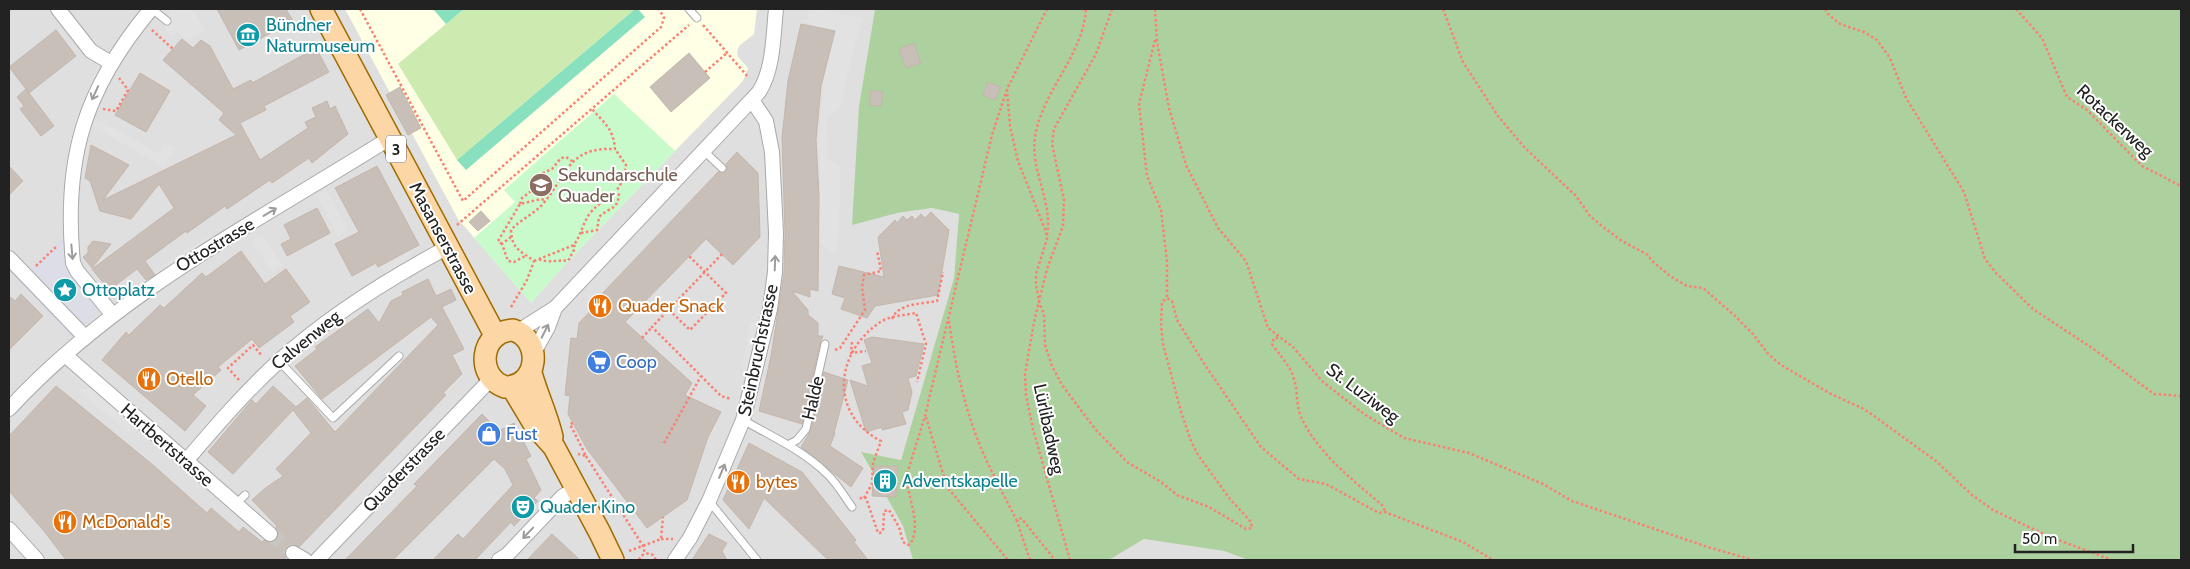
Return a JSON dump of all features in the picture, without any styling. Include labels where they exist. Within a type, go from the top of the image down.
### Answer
[{"type":"main road","name":"Masanserstrasse","points":[[319,13],[390,138],[495,335]]},
{"type":"main road","points":[[532,363],[521,384],[512,387],[498,385],[491,379],[486,370],[487,347],[495,335],[504,331],[517,332],[528,340],[540,403],[548,420],[554,447]]},
{"type":"main road","points":[[512,387],[536,427],[554,447],[576,488],[619,556]]},
{"type":"street","points":[[58,9],[91,51],[110,63]]},
{"type":"street","points":[[112,314],[77,271],[73,263],[71,200],[73,170],[93,96],[110,63],[129,34],[151,9]]},
{"type":"street","points":[[517,332],[555,308],[759,92],[767,76],[771,58],[776,9]]},
{"type":"street","name":"Steinbruchstrasse","points":[[675,560],[690,538],[708,501],[743,420],[770,309],[775,272],[776,233],[770,136],[766,121],[752,100]]},
{"type":"street","name":"Ottostrasse","points":[[9,409],[65,355],[112,314],[207,248],[271,212],[390,138]]},
{"type":"street","name":"Calvenweg","points":[[186,461],[249,390],[316,329],[369,292],[448,247]]},
{"type":"street","points":[[9,258],[85,337]]},
{"type":"street","points":[[532,363],[555,308]]},
{"type":"street","name":"Hartbertstrasse","points":[[65,355],[186,461],[240,499],[270,534]]},
{"type":"street","name":"Quaderstrasse","points":[[318,560],[491,379]]},
{"type":"street","points":[[499,560],[507,555],[562,497],[576,488]]},
{"type":"street","points":[[9,529],[36,560]]},
{"type":"lane","points":[[151,9],[166,21]]},
{"type":"lane","points":[[689,9],[697,18]]},
{"type":"lane","points":[[704,151],[722,168]]},
{"type":"lane","name":"Halde","points":[[788,445],[797,440],[806,429],[829,345]]},
{"type":"lane","points":[[276,364],[333,418],[399,356]]},
{"type":"lane","points":[[743,420],[788,445],[827,473],[852,507]]},
{"type":"lane","points":[[708,501],[757,560]]},
{"type":"path","points":[[360,9],[463,201],[661,27],[664,18],[658,9]]},
{"type":"path","points":[[864,498],[868,502],[880,534],[884,511],[889,510],[899,527],[903,542],[908,545],[911,542],[914,520],[907,484],[907,474],[926,416],[978,188],[1007,89],[1047,9]]},
{"type":"path","points":[[1086,9],[1082,33],[1046,106],[1035,136],[1036,164],[1049,216],[1046,239],[1036,274],[1039,302],[1044,314],[1045,345],[1058,376],[1085,417],[1127,462],[1156,479],[1177,495],[1209,507],[1246,529],[1250,529],[1253,525],[1251,522],[1234,504],[1198,455],[1182,415],[1161,334],[1162,303],[1167,298],[1168,260],[1161,210],[1148,176],[1139,104],[1156,37]]},
{"type":"path","name":"Lürlibadweg","points":[[1070,560],[1034,436],[1026,395],[1026,364],[1047,269],[1064,220],[1064,200],[1053,154],[1054,128],[1096,54],[1112,9]]},
{"type":"path","name":"St. Luziweg","points":[[1155,9],[1156,37],[1169,108],[1186,165],[1218,228],[1246,261],[1264,319],[1271,332],[1297,351],[1332,390],[1393,432],[1414,441],[1443,446],[1469,454],[1543,484],[1572,501],[1708,548],[1754,560]]},
{"type":"path","points":[[1443,9],[1463,62],[1498,116],[1525,148],[1576,196],[1590,216],[1603,227],[1622,241],[1648,255],[1652,261],[1670,276],[1687,286],[1703,288],[1749,329],[1774,360],[1831,394],[1862,408],[1874,416],[1936,461],[1972,495],[1992,510],[2050,537],[2112,560]]},
{"type":"path","points":[[1825,9],[1840,24],[1864,32],[1877,40],[1890,58],[1906,98],[1964,192],[1985,259],[1996,272],[2033,309],[2092,348],[2154,394],[2181,396]]},
{"type":"path","name":"Rotackerweg","points":[[2016,9],[2042,38],[2067,97],[2087,110],[2142,166],[2181,186]]},
{"type":"path","points":[[297,29],[319,13]]},
{"type":"path","points":[[457,225],[697,18],[749,78]]},
{"type":"path","points":[[146,24],[173,48]]},
{"type":"path","points":[[705,72],[727,53]]},
{"type":"path","points":[[95,108],[116,110],[128,90],[118,77]]},
{"type":"path","points":[[1007,89],[1010,126],[1018,161],[1043,220],[1046,239]]},
{"type":"path","points":[[539,259],[552,263],[561,260],[568,261],[575,248],[574,244],[590,213],[618,190],[624,178],[626,166],[615,149],[614,138],[610,128],[592,109]]},
{"type":"path","points":[[534,261],[516,249],[511,237],[511,230],[532,214],[545,200],[572,161],[583,153],[615,149]]},
{"type":"path","points":[[527,255],[514,262],[508,260],[502,244],[498,241],[522,198],[543,177],[543,173],[552,169],[561,158],[566,157],[572,161]]},
{"type":"path","points":[[581,233],[597,230],[599,217],[616,206],[619,199],[618,190]]},
{"type":"path","points":[[520,204],[541,199],[545,200]]},
{"type":"path","points":[[502,244],[511,237]]},
{"type":"path","points":[[32,269],[60,243]]},
{"type":"path","points":[[511,307],[527,280],[534,261],[574,244]]},
{"type":"path","points":[[829,345],[836,351],[840,348],[865,310],[862,287],[864,275],[881,271],[877,250]]},
{"type":"path","points":[[642,338],[722,254]]},
{"type":"path","points":[[668,310],[690,330],[726,293],[689,256]]},
{"type":"path","points":[[892,318],[895,312],[903,307],[937,301],[943,272]]},
{"type":"path","points":[[1167,298],[1172,301],[1177,320],[1218,387],[1266,452],[1299,479],[1326,484],[1379,513],[1384,512],[1463,542],[1493,560]]},
{"type":"path","points":[[852,507],[858,509],[860,499],[864,498],[872,484],[873,463],[881,441],[865,433],[848,410],[846,364],[852,353],[881,321],[916,313],[926,344],[918,382]]},
{"type":"path","points":[[948,319],[957,374],[971,422],[989,465],[1017,522],[1030,560]]},
{"type":"path","points":[[652,327],[721,396],[731,399]]},
{"type":"path","points":[[1280,338],[1274,338],[1272,344],[1285,360],[1294,378],[1299,410],[1311,436],[1329,459],[1383,506],[1384,512]]},
{"type":"path","points":[[852,342],[852,353]]},
{"type":"path","points":[[249,390],[228,368],[253,346],[276,364]]},
{"type":"path","points":[[852,353],[866,351]]},
{"type":"path","points":[[664,443],[701,376]]},
{"type":"path","points":[[926,416],[947,487],[1008,560]]},
{"type":"path","points":[[573,423],[570,424],[586,456],[643,546],[645,554]]},
{"type":"path","points":[[577,454],[586,456]]},
{"type":"path","points":[[661,539],[662,517]]},
{"type":"path","points":[[1017,522],[1019,518],[1022,519],[1055,560]]},
{"type":"path","points":[[619,556],[661,539],[677,539]]},
{"type":"path","points":[[639,560],[645,554],[652,555],[656,560]]},
{"type":"shaded area","points":[[9,9],[875,9],[859,106],[897,213],[932,208],[959,214],[954,278],[901,460],[861,453],[903,526],[913,560],[9,560]]},
{"type":"shaded area","points":[[171,9],[193,9],[205,31],[187,40],[177,31],[171,36],[164,27]]},
{"type":"shaded area","name":"Sekundarschule Quader","points":[[345,9],[757,9],[754,34],[739,46],[737,52],[738,57],[748,68],[743,81],[568,261],[531,303],[458,219]]},
{"type":"shaded area","points":[[810,9],[819,9],[862,18],[847,75],[841,108],[827,116],[828,159],[840,166],[839,233],[836,254],[821,244],[819,138],[823,84],[836,31],[806,23]]},
{"type":"shaded area","points":[[97,68],[102,70],[92,91],[63,256],[62,202],[69,144],[77,115]]},
{"type":"shaded area","points":[[95,120],[116,129],[159,154],[166,142],[175,148],[164,167],[92,126]]},
{"type":"shaded area","points":[[325,188],[346,229],[339,238],[318,197]]},
{"type":"shaded area","points":[[213,234],[215,238],[138,293],[134,289],[176,256]]},
{"type":"shaded area","points":[[262,235],[283,266],[273,273],[252,242]]},
{"type":"shaded area","name":"Ottoplatz","points":[[79,238],[79,255],[83,264],[113,300],[71,337],[17,280],[59,241]]},
{"type":"shaded area","points":[[409,252],[413,259],[387,273],[380,268]]},
{"type":"shaded area","points":[[750,322],[756,323],[747,371],[741,370]]},
{"type":"shaded area","points":[[92,387],[140,428],[127,432],[79,391]]},
{"type":"shaded area","points":[[1144,539],[1224,551],[1248,560],[1109,560]]},
{"type":"green space","points":[[433,9],[464,9],[446,24]]},
{"type":"green space","points":[[464,9],[635,9],[457,160],[398,64]]},
{"type":"green space","points":[[635,9],[638,9],[645,17],[466,170],[457,160]]},
{"type":"green space","points":[[875,9],[2181,9],[2181,560],[1248,560],[1224,551],[1144,539],[1109,560],[913,560],[903,526],[861,452],[901,460],[954,278],[959,214],[932,208],[897,213],[852,225],[859,106]]},
{"type":"green space","points":[[614,94],[675,151],[568,261],[531,303],[474,238],[515,202],[504,190]]},
{"type":"building","name":"Bündner Naturmuseum","points":[[217,9],[286,9],[293,21],[239,50]]},
{"type":"building","points":[[801,24],[835,31],[821,86],[816,140],[819,196],[818,291],[810,289],[810,297],[792,291],[808,310],[808,315],[818,323],[818,336],[823,336],[802,424],[759,411],[771,356],[784,273],[785,233],[782,138],[788,81]]},
{"type":"building","points":[[56,30],[76,56],[29,93],[9,67]]},
{"type":"building","points":[[182,39],[193,48],[201,40],[210,46],[233,89],[251,80],[252,83],[316,48],[329,72],[264,106],[266,110],[240,123],[260,160],[308,128],[305,122],[316,117],[312,108],[327,101],[330,109],[335,106],[348,134],[312,163],[309,158],[272,183],[270,180],[227,209],[225,206],[187,233],[186,231],[145,261],[155,275],[146,280],[137,269],[109,290],[92,269],[174,208],[159,184],[131,219],[100,211],[90,181],[85,178],[91,145],[129,165],[103,200],[236,135],[219,120],[224,113],[163,60]]},
{"type":"building","points":[[914,43],[921,63],[906,68],[899,49]]},
{"type":"building","points":[[689,53],[710,78],[671,112],[650,87]]},
{"type":"building","points":[[140,73],[170,91],[146,132],[115,115]]},
{"type":"building","points":[[988,82],[1001,87],[995,100],[983,95]]},
{"type":"building","points":[[400,87],[421,128],[408,135],[386,95]]},
{"type":"building","points":[[26,89],[54,126],[41,136],[20,109],[24,106],[17,97]]},
{"type":"building","points":[[871,90],[883,92],[881,106],[869,105]]},
{"type":"building","points":[[737,152],[758,173],[760,237],[733,265],[706,239],[625,322],[692,383],[685,395],[721,412],[708,437],[687,500],[647,528],[587,449],[568,414],[570,396],[565,395],[571,338],[577,339],[579,323],[602,299],[599,297],[718,172],[725,172],[727,169],[726,164]]},
{"type":"building","points":[[9,166],[23,181],[9,195]]},
{"type":"building","points":[[377,166],[419,245],[378,267],[376,263],[352,276],[335,244],[359,232],[335,188]]},
{"type":"building","points":[[317,208],[330,233],[287,256],[281,244],[291,239],[284,225]]},
{"type":"building","points":[[481,211],[490,221],[478,231],[469,222]]},
{"type":"building","points":[[931,212],[949,230],[938,295],[875,306],[867,318],[841,309],[845,298],[832,294],[839,266],[884,277],[878,237],[895,220],[897,223],[903,216],[907,220],[912,216],[915,220],[921,214],[925,218]]},
{"type":"building","points":[[93,241],[111,244],[92,268],[83,257],[88,253],[88,247]]},
{"type":"building","points":[[241,251],[265,284],[286,269],[310,302],[290,316],[294,322],[259,348],[252,339],[218,367],[221,370],[193,395],[206,406],[185,431],[102,360],[126,332],[129,335],[160,305],[164,308],[202,273],[206,277]]},
{"type":"building","points":[[428,279],[436,296],[451,289],[456,300],[442,307],[464,349],[452,355],[462,374],[443,393],[446,395],[299,547],[293,544],[286,548],[285,560],[66,560],[44,531],[9,491],[9,436],[56,386],[153,465],[207,513],[211,508],[239,532],[243,527],[262,542],[264,540],[273,542],[278,536],[277,526],[252,500],[283,476],[276,469],[311,433],[293,410],[233,474],[208,452],[252,400],[256,404],[273,386],[296,407],[307,398],[335,432],[438,325],[431,317],[322,399],[295,366],[317,349],[315,347],[368,309],[379,323],[391,301],[403,295],[402,292]]},
{"type":"building","points":[[21,294],[43,316],[9,350],[9,296],[15,301]]},
{"type":"building","points":[[872,337],[924,344],[916,376],[908,378],[912,392],[908,410],[902,412],[906,424],[882,430],[882,427],[866,432],[850,380],[868,386],[862,366],[872,363],[864,340]]},
{"type":"building","points":[[824,372],[848,380],[830,446],[863,468],[851,487],[801,447],[811,430]]},
{"type":"building","points":[[482,414],[499,431],[514,423],[531,456],[526,459],[541,490],[534,498],[538,501],[514,526],[511,522],[475,560],[433,560],[458,534],[463,539],[513,485],[505,469],[494,459],[393,560],[345,560],[417,486],[414,484]]},
{"type":"building","points":[[749,443],[802,472],[856,540],[854,542],[868,560],[828,560],[764,498],[749,529],[723,500]]},
{"type":"building","name":"Adventskapelle","points":[[874,466],[898,466],[896,497],[872,496]]},
{"type":"building","points":[[552,534],[580,560],[527,560]]},
{"type":"building","points":[[709,534],[727,543],[722,551],[727,560],[692,560]]},
{"type":"tunnel","points":[[270,534],[293,553]]},
{"type":"place","name":"Bündner Naturmuseum","points":[[248,35]]},
{"type":"place","name":"Sekundarschule Quader","points":[[541,185]]},
{"type":"place","name":"Ottoplatz","points":[[65,290]]},
{"type":"place","name":"Quader Snack","points":[[600,306]]},
{"type":"place","name":"Coop","points":[[599,362]]},
{"type":"place","name":"Otello","points":[[149,379]]},
{"type":"place","name":"Fust","points":[[489,434]]},
{"type":"place","name":"Adventskapelle","points":[[885,481]]},
{"type":"place","name":"bytes","points":[[738,482]]},
{"type":"place","name":"Quader Kino","points":[[523,507]]},
{"type":"place","name":"McDonald's","points":[[65,522]]}]
